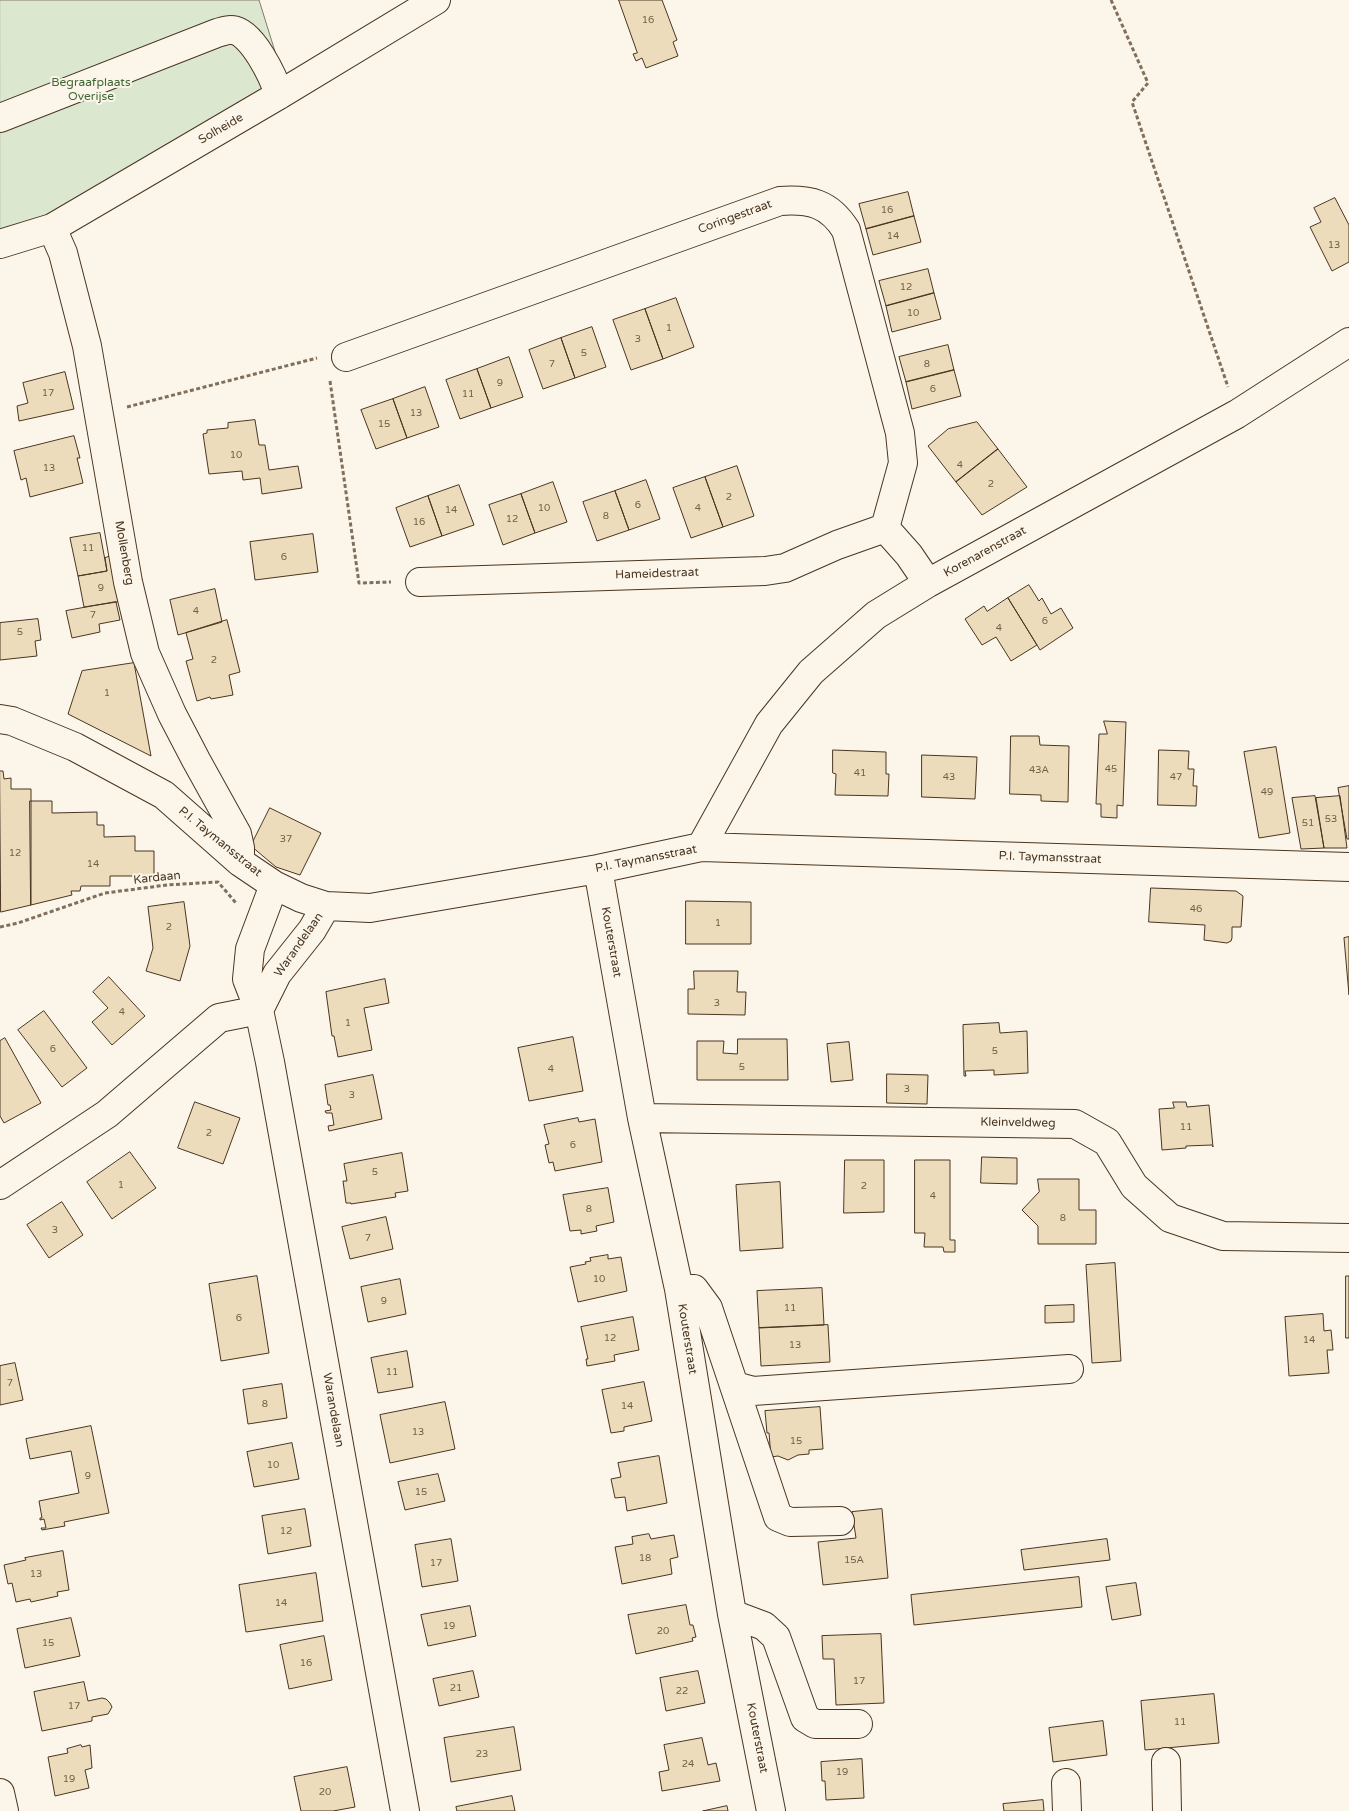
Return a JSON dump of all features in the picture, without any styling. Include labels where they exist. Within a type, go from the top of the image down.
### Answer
[{"type":"street","name":"Solheide","points":[[0,244],[52,228],[280,95],[436,0]]},
{"type":"street","points":[[0,118],[217,33],[233,30],[245,35],[253,44],[274,79],[280,95]]},
{"type":"street","name":"Coringestraat","points":[[336,357],[780,200],[795,200],[820,205],[831,211],[846,230],[900,433],[903,463],[885,528]]},
{"type":"street","name":"Mollenberg","points":[[52,228],[63,252],[85,336],[128,582],[145,653],[196,760],[236,834],[240,848],[240,862]]},
{"type":"street","name":"Korenarenstraat","points":[[701,847],[769,724],[811,672],[876,615],[928,583],[1237,414],[1349,342]]},
{"type":"street","points":[[885,528],[909,555],[928,583]]},
{"type":"street","name":"Hameidestraat","points":[[420,582],[765,571],[785,568],[837,545],[885,528]]},
{"type":"street","name":"P.I. Taymansstraat","points":[[0,719],[12,721],[75,747],[164,795],[240,862],[274,885],[301,898],[326,906],[370,908],[598,869],[701,847],[1349,867]]},
{"type":"street","name":"Kouterstraat","points":[[598,869],[642,1118],[679,1289],[732,1614],[771,1811]]},
{"type":"street","name":"Warandelaan","points":[[274,885],[250,949],[247,979],[259,1010],[270,1062],[405,1811]]},
{"type":"street","name":"Warandelaan","points":[[259,1010],[278,974],[312,930],[326,906]]},
{"type":"street","points":[[0,1185],[107,1114],[220,1018],[259,1010]]},
{"type":"street","name":"Kleinveldweg","points":[[642,1118],[1075,1124],[1107,1142],[1134,1186],[1170,1218],[1223,1236],[1349,1238]]},
{"type":"street","points":[[679,1289],[694,1289],[708,1308],[778,1517],[790,1522],[840,1521]]},
{"type":"street","points":[[735,1386],[753,1390],[1069,1369]]},
{"type":"street","points":[[732,1614],[764,1626],[776,1637],[805,1718],[815,1724],[858,1724]]},
{"type":"street","points":[[1166,1762],[1167,1811]]},
{"type":"street","points":[[1066,1783],[1067,1811]]},
{"type":"street","points":[[0,1793],[4,1811]]},
{"type":"path","points":[[1111,0],[1148,83],[1132,102],[1237,414]]},
{"type":"path","points":[[100,414],[336,357],[359,583],[420,582]]},
{"type":"path","name":"Kardaan","points":[[0,927],[18,923],[105,893],[167,885],[218,882],[258,927]]},
{"type":"green space","name":"Begraafplaats Overijse","points":[[0,0],[259,0],[282,74],[263,97],[47,220],[0,235]]},
{"type":"building","points":[[619,0],[662,0],[677,40],[673,42],[678,56],[646,68],[642,58],[636,61],[633,54],[637,53]]},
{"type":"building","points":[[908,192],[914,216],[866,229],[859,204]]},
{"type":"building","points":[[1335,198],[1349,225],[1349,262],[1332,271],[1310,227],[1321,222],[1314,208]]},
{"type":"building","points":[[914,216],[921,242],[873,255],[866,229]]},
{"type":"building","points":[[928,269],[934,293],[886,306],[879,281]]},
{"type":"building","points":[[934,293],[941,319],[892,332],[886,306]]},
{"type":"building","points":[[676,298],[694,347],[663,359],[645,309]]},
{"type":"building","points":[[645,309],[663,359],[631,370],[613,320]]},
{"type":"building","points":[[592,327],[606,367],[575,378],[561,338]]},
{"type":"building","points":[[561,338],[575,378],[543,389],[529,350]]},
{"type":"building","points":[[948,345],[954,370],[906,382],[899,357]]},
{"type":"building","points":[[509,357],[523,397],[491,408],[477,369]]},
{"type":"building","points":[[477,369],[491,408],[460,419],[446,380]]},
{"type":"building","points":[[954,370],[961,396],[912,409],[906,382]]},
{"type":"building","points":[[65,372],[74,409],[19,421],[17,406],[28,403],[23,383]]},
{"type":"building","points":[[425,387],[439,427],[407,438],[393,399]]},
{"type":"building","points":[[393,399],[407,438],[376,449],[361,410]]},
{"type":"building","points":[[255,420],[259,445],[265,445],[269,470],[298,466],[302,488],[262,494],[260,478],[243,480],[242,471],[209,474],[203,434],[207,433],[207,430],[228,428],[228,423]]},
{"type":"building","points":[[977,422],[998,449],[956,482],[928,446],[948,429]]},
{"type":"building","points":[[74,436],[80,458],[77,458],[83,483],[30,497],[26,478],[21,480],[14,451]]},
{"type":"building","points":[[998,449],[1027,487],[982,515],[956,482]]},
{"type":"building","points":[[737,466],[754,516],[723,527],[705,477]]},
{"type":"building","points":[[705,477],[723,527],[691,538],[673,488]]},
{"type":"building","points":[[646,480],[660,519],[629,530],[615,491]]},
{"type":"building","points":[[553,482],[567,522],[535,533],[521,494]]},
{"type":"building","points":[[459,485],[474,525],[442,536],[428,496]]},
{"type":"building","points":[[615,491],[629,530],[597,541],[583,502]]},
{"type":"building","points":[[521,494],[535,533],[503,545],[489,505]]},
{"type":"building","points":[[428,496],[442,536],[410,547],[396,508]]},
{"type":"building","points":[[100,533],[107,571],[78,576],[70,538]]},
{"type":"building","points":[[313,534],[318,572],[255,580],[250,542]]},
{"type":"building","points":[[115,555],[123,601],[84,607],[78,576],[107,571],[105,558]]},
{"type":"building","points":[[1029,585],[1039,601],[1042,598],[1051,614],[1061,608],[1073,628],[1040,650],[1008,598]]},
{"type":"building","points":[[215,589],[222,622],[178,635],[170,600]]},
{"type":"building","points":[[1008,598],[1037,645],[1011,661],[996,637],[982,645],[965,619],[984,606],[987,611]]},
{"type":"building","points":[[116,602],[120,620],[99,624],[100,632],[72,638],[66,611]]},
{"type":"building","points":[[38,619],[41,640],[35,641],[37,656],[0,660],[0,623]]},
{"type":"building","points":[[227,620],[240,672],[229,675],[233,695],[211,699],[210,697],[197,701],[186,661],[193,659],[186,633]]},
{"type":"building","points":[[134,663],[151,756],[68,714],[82,671]]},
{"type":"building","points":[[1104,721],[1126,722],[1123,806],[1117,805],[1117,818],[1101,817],[1101,804],[1096,804],[1099,734],[1107,734]]},
{"type":"building","points":[[1011,736],[1039,736],[1040,745],[1069,746],[1068,802],[1041,801],[1041,795],[1010,794]]},
{"type":"building","points":[[1276,747],[1290,833],[1259,838],[1244,752]]},
{"type":"building","points":[[833,750],[886,752],[886,774],[889,774],[888,796],[835,795],[836,774],[833,773]]},
{"type":"building","points":[[1159,750],[1189,751],[1188,769],[1194,769],[1193,786],[1197,786],[1196,806],[1158,805]]},
{"type":"building","points":[[922,755],[977,757],[975,799],[922,797]]},
{"type":"building","points":[[0,771],[3,771],[4,779],[11,778],[11,789],[31,789],[31,905],[1,912]]},
{"type":"building","points":[[1349,786],[1349,839],[1347,839],[1338,788]]},
{"type":"building","points":[[1315,796],[1324,848],[1301,849],[1292,798]]},
{"type":"building","points":[[1340,796],[1347,848],[1324,848],[1316,798]]},
{"type":"building","points":[[30,801],[52,801],[52,813],[97,812],[97,825],[104,825],[104,837],[135,836],[135,851],[154,851],[154,876],[110,876],[110,886],[81,886],[80,891],[71,891],[72,895],[31,905]]},
{"type":"building","points":[[270,808],[321,833],[300,875],[276,867],[251,846]]},
{"type":"building","points":[[1151,888],[1236,891],[1243,896],[1241,927],[1232,927],[1232,938],[1227,943],[1204,940],[1205,925],[1149,922]]},
{"type":"building","points":[[686,901],[751,902],[751,944],[686,944]]},
{"type":"building","points":[[184,902],[190,946],[180,981],[146,971],[153,948],[148,907]]},
{"type":"building","points":[[1349,937],[1349,995],[1344,938]]},
{"type":"building","points":[[694,971],[738,971],[737,992],[746,992],[745,1015],[688,1014],[688,989],[694,989]]},
{"type":"building","points":[[109,977],[145,1016],[112,1045],[92,1022],[108,1008],[93,992]]},
{"type":"building","points":[[385,979],[389,1003],[364,1008],[372,1050],[338,1057],[334,1036],[332,1036],[326,992]]},
{"type":"building","points":[[44,1011],[87,1068],[62,1087],[18,1030]]},
{"type":"building","points":[[999,1023],[1000,1033],[1027,1031],[1028,1073],[994,1075],[994,1070],[965,1071],[966,1076],[964,1076],[963,1025]]},
{"type":"building","points":[[573,1037],[583,1091],[529,1101],[518,1048]]},
{"type":"building","points":[[5,1038],[41,1103],[4,1123],[0,1116],[0,1041]]},
{"type":"building","points":[[738,1039],[787,1039],[788,1080],[697,1080],[697,1041],[724,1041],[723,1053],[737,1054]]},
{"type":"building","points":[[849,1042],[853,1080],[831,1082],[827,1044]]},
{"type":"building","points":[[887,1074],[928,1075],[927,1104],[887,1103]]},
{"type":"building","points":[[373,1075],[382,1119],[329,1131],[328,1126],[334,1125],[332,1113],[326,1113],[325,1111],[331,1110],[330,1105],[328,1105],[325,1085]]},
{"type":"building","points":[[195,1102],[240,1118],[223,1164],[178,1148]]},
{"type":"building","points":[[1173,1102],[1186,1102],[1187,1107],[1209,1105],[1213,1147],[1212,1145],[1186,1146],[1186,1148],[1162,1150],[1159,1109],[1174,1108]]},
{"type":"building","points":[[578,1118],[579,1122],[595,1119],[602,1162],[555,1171],[553,1162],[549,1163],[545,1145],[549,1144],[544,1125]]},
{"type":"building","points":[[130,1152],[156,1188],[112,1219],[87,1182]]},
{"type":"building","points":[[402,1153],[408,1191],[395,1193],[396,1197],[351,1204],[346,1203],[343,1181],[347,1181],[344,1164]]},
{"type":"building","points":[[982,1157],[1017,1158],[1017,1184],[981,1183]]},
{"type":"building","points":[[845,1160],[884,1160],[884,1212],[844,1213]]},
{"type":"building","points":[[915,1160],[950,1160],[950,1240],[955,1240],[955,1252],[944,1252],[943,1247],[924,1247],[925,1233],[915,1233]]},
{"type":"building","points":[[1038,1179],[1079,1179],[1079,1210],[1096,1210],[1096,1244],[1038,1244],[1038,1226],[1022,1210],[1039,1192]]},
{"type":"building","points":[[780,1182],[783,1248],[740,1251],[736,1185]]},
{"type":"building","points":[[608,1188],[614,1222],[596,1226],[597,1231],[581,1234],[581,1230],[570,1231],[563,1195]]},
{"type":"building","points":[[62,1202],[83,1235],[49,1258],[27,1225]]},
{"type":"building","points":[[386,1217],[393,1249],[350,1259],[342,1227]]},
{"type":"building","points":[[608,1255],[608,1259],[621,1257],[627,1291],[578,1302],[570,1267],[586,1264],[585,1262],[591,1261],[590,1258]]},
{"type":"building","points":[[1115,1263],[1121,1361],[1092,1363],[1086,1265]]},
{"type":"building","points":[[257,1276],[269,1353],[221,1361],[209,1284]]},
{"type":"building","points":[[1346,1276],[1349,1276],[1349,1338],[1346,1338]]},
{"type":"building","points":[[400,1279],[406,1314],[368,1322],[361,1287]]},
{"type":"building","points":[[822,1288],[824,1325],[759,1328],[757,1291]]},
{"type":"building","points":[[1074,1305],[1074,1322],[1045,1323],[1045,1306]]},
{"type":"building","points":[[1323,1314],[1324,1331],[1331,1330],[1333,1350],[1327,1350],[1329,1373],[1289,1376],[1285,1317]]},
{"type":"building","points":[[633,1317],[639,1350],[614,1355],[615,1361],[587,1366],[586,1359],[588,1359],[581,1327]]},
{"type":"building","points":[[828,1325],[830,1362],[761,1366],[759,1328]]},
{"type":"building","points":[[407,1351],[413,1387],[378,1393],[371,1358]]},
{"type":"building","points":[[15,1363],[23,1400],[0,1405],[0,1366]]},
{"type":"building","points":[[644,1382],[652,1421],[624,1427],[624,1431],[611,1433],[602,1390]]},
{"type":"building","points":[[282,1384],[287,1418],[248,1424],[243,1390]]},
{"type":"building","points":[[445,1402],[455,1449],[390,1463],[380,1415]]},
{"type":"building","points":[[820,1407],[823,1449],[809,1450],[809,1454],[798,1455],[788,1460],[778,1456],[771,1457],[765,1411]]},
{"type":"building","points":[[91,1426],[109,1513],[64,1522],[65,1526],[42,1530],[41,1528],[46,1528],[44,1519],[40,1520],[42,1518],[39,1501],[79,1493],[71,1451],[30,1459],[26,1439]]},
{"type":"building","points":[[292,1443],[299,1479],[254,1487],[247,1452]]},
{"type":"building","points":[[659,1456],[667,1503],[627,1511],[625,1497],[615,1498],[611,1479],[621,1477],[618,1463]]},
{"type":"building","points":[[438,1474],[445,1501],[405,1510],[398,1482]]},
{"type":"building","points":[[305,1509],[311,1546],[268,1554],[262,1516]]},
{"type":"building","points":[[882,1509],[888,1578],[823,1585],[818,1542],[856,1538],[852,1512]]},
{"type":"building","points":[[649,1534],[651,1539],[674,1535],[678,1557],[670,1559],[672,1574],[622,1584],[615,1547],[633,1544],[632,1537]]},
{"type":"building","points":[[451,1539],[458,1581],[422,1587],[415,1545]]},
{"type":"building","points":[[1107,1539],[1110,1560],[1024,1570],[1021,1550]]},
{"type":"building","points":[[63,1551],[69,1590],[57,1592],[58,1596],[31,1602],[30,1599],[16,1602],[12,1583],[8,1584],[4,1565],[26,1560],[25,1558]]},
{"type":"building","points":[[316,1573],[323,1621],[246,1632],[239,1585]]},
{"type":"building","points":[[1079,1577],[1082,1607],[914,1625],[911,1595]]},
{"type":"building","points":[[1136,1583],[1141,1615],[1112,1620],[1106,1587]]},
{"type":"building","points":[[686,1605],[690,1625],[693,1625],[696,1637],[692,1638],[693,1641],[636,1654],[628,1615]]},
{"type":"building","points":[[470,1606],[476,1636],[428,1646],[421,1615]]},
{"type":"building","points":[[71,1618],[80,1656],[25,1668],[17,1629]]},
{"type":"building","points":[[881,1634],[884,1703],[836,1705],[834,1659],[823,1659],[822,1636]]},
{"type":"building","points":[[324,1636],[332,1680],[289,1689],[280,1645]]},
{"type":"building","points":[[473,1671],[479,1697],[439,1706],[433,1679]]},
{"type":"building","points":[[698,1671],[705,1703],[666,1711],[660,1678]]},
{"type":"building","points":[[84,1682],[88,1701],[102,1698],[110,1703],[112,1707],[108,1714],[92,1717],[92,1721],[42,1731],[34,1692]]},
{"type":"building","points":[[1214,1694],[1219,1743],[1145,1750],[1141,1701]]},
{"type":"building","points":[[1103,1721],[1107,1755],[1053,1762],[1049,1728]]},
{"type":"building","points":[[514,1727],[521,1770],[451,1782],[444,1738]]},
{"type":"building","points":[[702,1738],[708,1765],[716,1763],[720,1781],[662,1791],[659,1772],[669,1770],[664,1745]]},
{"type":"building","points":[[81,1745],[82,1747],[90,1745],[92,1768],[85,1770],[89,1788],[55,1796],[48,1757],[68,1753],[67,1749]]},
{"type":"building","points":[[862,1759],[864,1798],[826,1800],[821,1762]]},
{"type":"building","points":[[347,1767],[355,1807],[333,1811],[301,1811],[294,1777]]},
{"type":"building","points":[[512,1796],[515,1811],[457,1811],[456,1807]]},
{"type":"building","points":[[1043,1800],[1044,1811],[1004,1811],[1003,1804]]},
{"type":"building","points":[[727,1806],[728,1811],[703,1811]]}]
